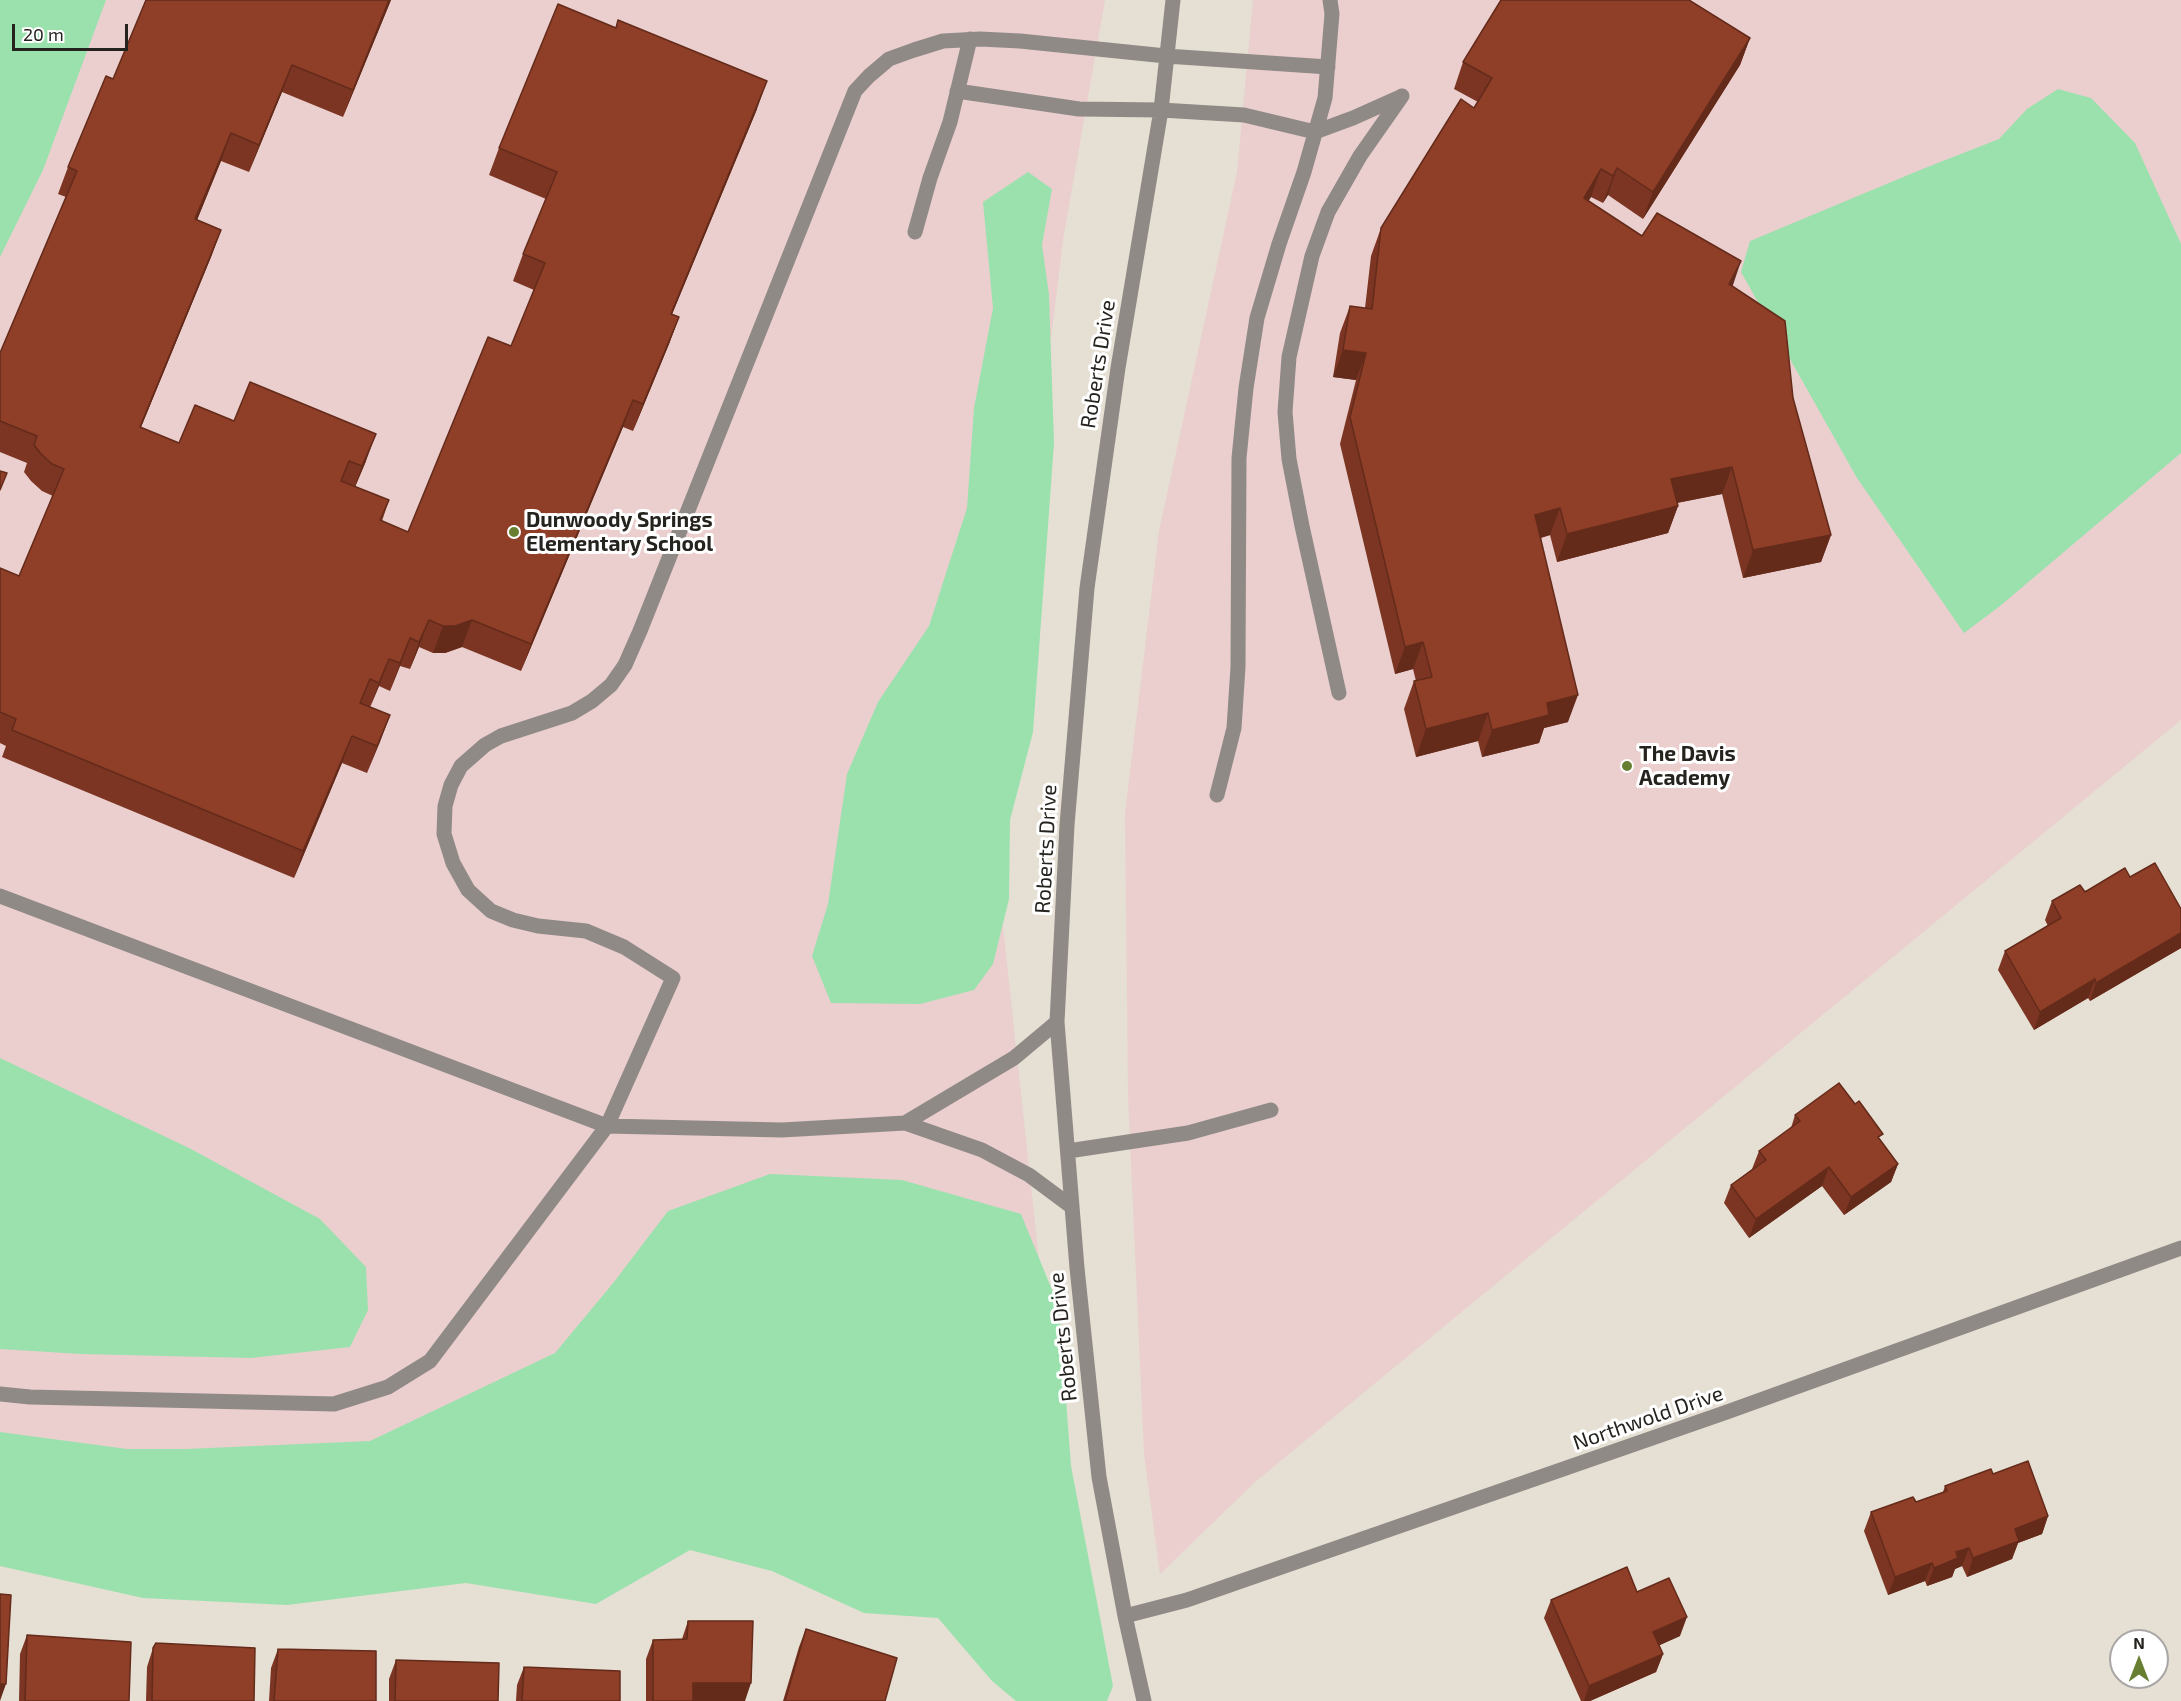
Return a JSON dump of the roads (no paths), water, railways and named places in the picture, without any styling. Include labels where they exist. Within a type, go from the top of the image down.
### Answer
[{"type":"street","name":"Roberts Drive","points":[[1144,1701],[1125,1616],[1099,1477],[1072,1206],[1058,1022],[1067,825],[1087,588],[1118,368],[1161,110],[1173,0]]},
{"type":"street","points":[[1217,795],[1234,728],[1238,667],[1239,458],[1246,388],[1257,318],[1325,98],[1332,14],[1330,0]]},
{"type":"street","points":[[915,232],[930,178],[950,122],[970,39]]},
{"type":"street","points":[[0,1394],[30,1397],[334,1404],[388,1387],[430,1361],[607,1126],[673,978],[624,947],[586,931],[538,926],[513,920],[491,911],[468,890],[453,863],[444,834],[445,806],[451,785],[461,766],[485,745],[501,736],[572,713],[592,701],[610,686],[625,665],[654,598],[855,91],[888,59],[943,41],[970,39],[1020,41],[1167,56],[1328,67]]},
{"type":"street","points":[[957,91],[1079,109],[1161,110],[1244,115],[1315,132],[1402,96],[1360,156],[1328,212],[1312,256],[1289,357],[1285,412],[1289,459],[1339,693]]},
{"type":"street","points":[[0,896],[607,1126],[782,1130],[904,1123],[982,1150],[1029,1175],[1072,1206]]},
{"type":"street","points":[[904,1123],[1014,1058],[1058,1022]]},
{"type":"street","points":[[1068,1151],[1188,1133],[1271,1110]]},
{"type":"street","name":"Northwold Drive","points":[[1125,1616],[1187,1600],[1727,1413],[2181,1248]]},
{"type":"place","name":"Dunwoody Springs Elementary School","points":[[514,532]]},
{"type":"place","name":"The Davis Academy","points":[[1627,766]]}]
